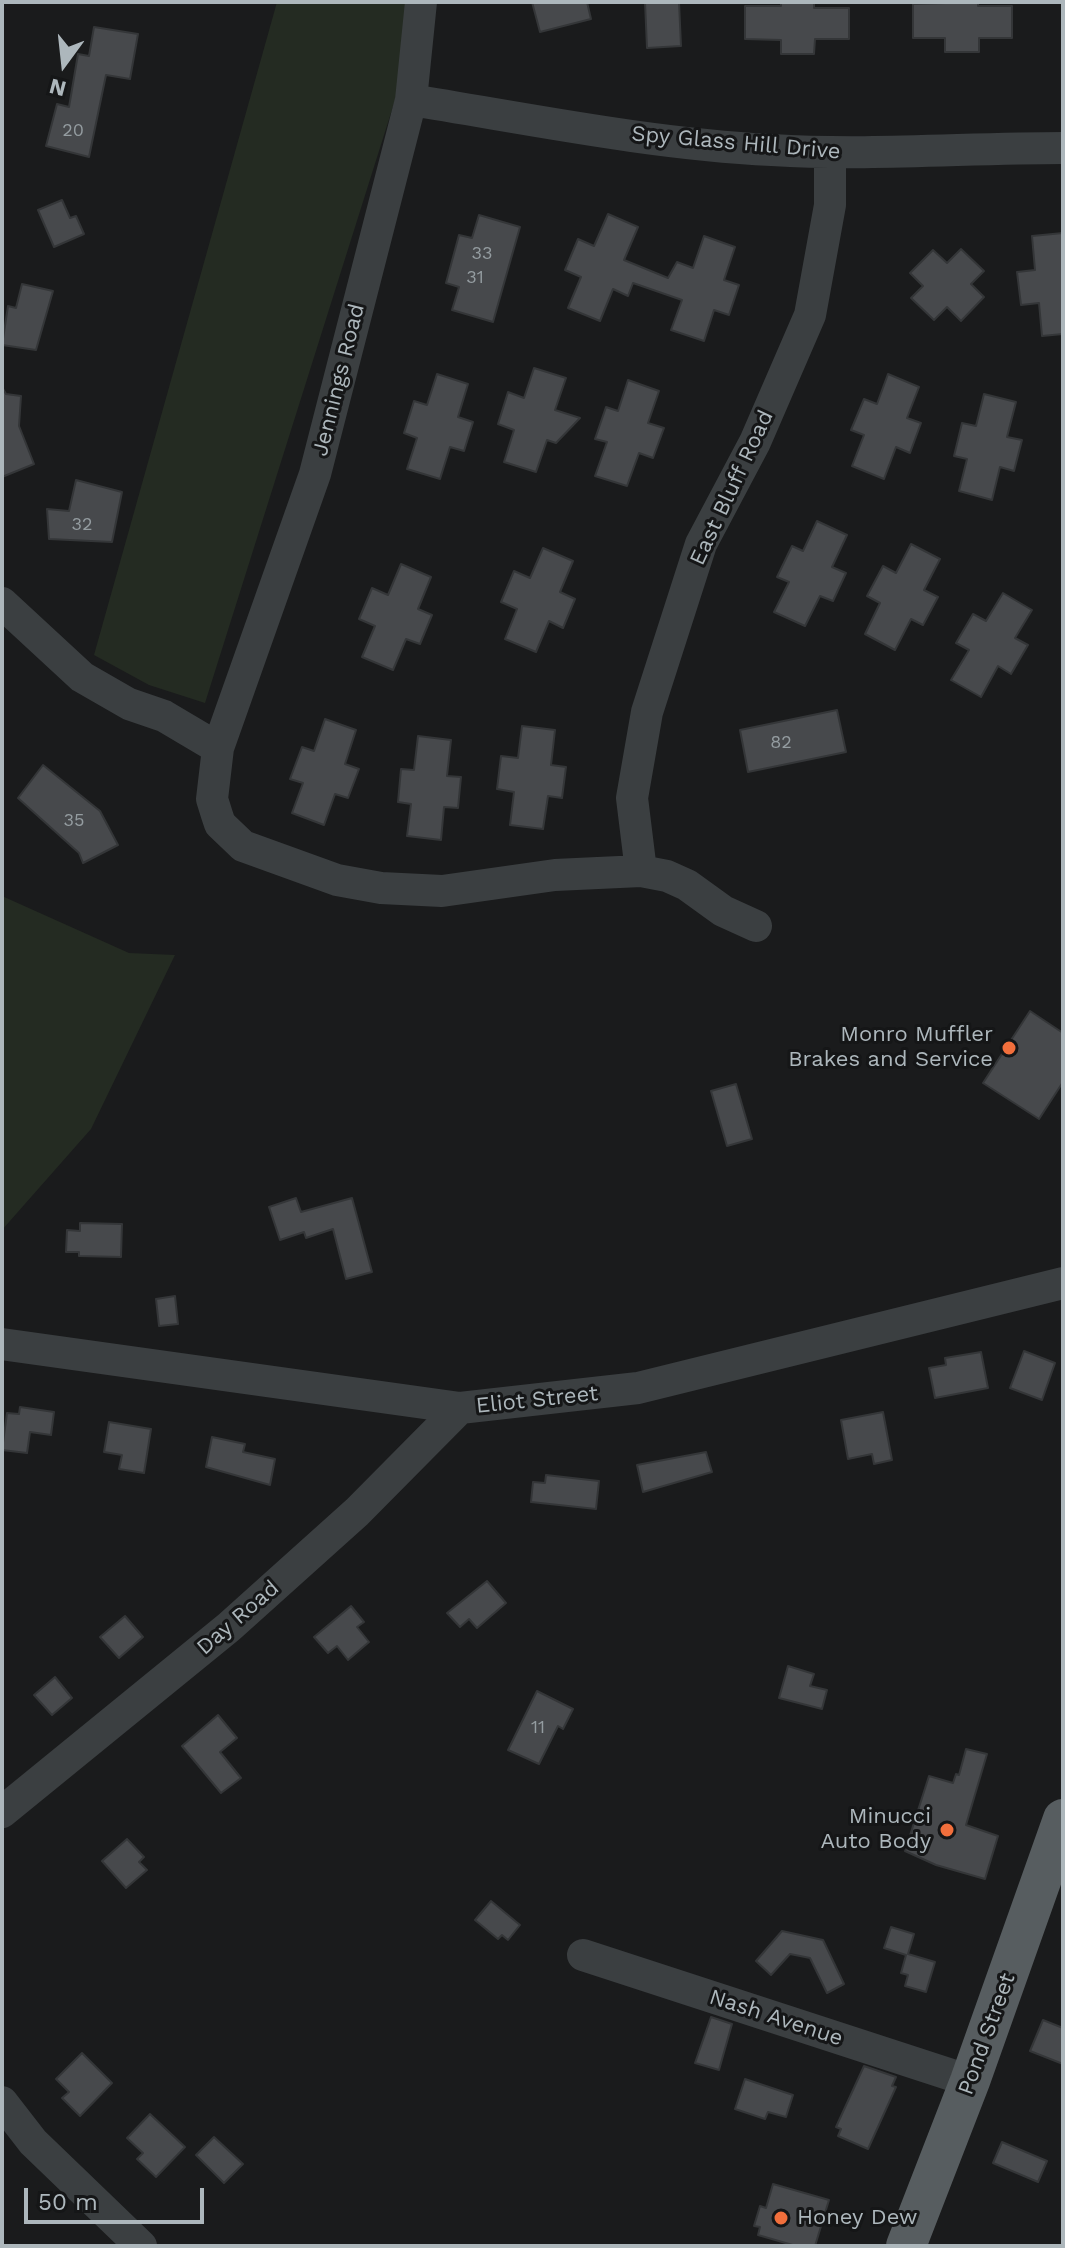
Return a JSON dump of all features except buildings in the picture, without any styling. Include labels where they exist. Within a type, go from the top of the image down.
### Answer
[{"type":"main road","name":"Pond Street","points":[[906,2246],[970,2081],[1063,1819]]},
{"type":"street","name":"Jennings Road","points":[[421,2],[411,100],[315,474],[218,748],[212,799],[220,824],[243,846],[337,880],[381,888],[442,891],[555,875],[641,871],[667,876],[687,885],[723,911],[756,926]]},
{"type":"street","name":"Spy Glass Hill Drive","points":[[411,100],[718,146],[830,153],[1063,148]]},
{"type":"street","name":"East Bluff Road","points":[[641,871],[632,798],[647,712],[701,544],[755,442],[810,315],[830,205],[830,153]]},
{"type":"street","points":[[2,603],[82,677],[129,704],[164,716],[218,748]]},
{"type":"street","name":"Eliot Street","points":[[2,1344],[460,1408],[638,1388],[1063,1283]]},
{"type":"street","name":"Day Road","points":[[2,1812],[229,1627],[357,1512],[460,1408]]},
{"type":"street","name":"Nash Avenue","points":[[583,1955],[970,2081]]},
{"type":"street","points":[[2,2102],[33,2142],[141,2246]]},
{"type":"shaded area","points":[[277,2],[410,2],[396,97],[205,703],[149,685],[94,655]]},
{"type":"shaded area","points":[[2,896],[129,953],[175,955],[91,1129],[2,1230]]},
{"type":"place","name":"Monro Muffler Brakes and Service","points":[[1009,1048]]},
{"type":"place","name":"Minucci Auto Body","points":[[947,1830]]},
{"type":"place","name":"Honey Dew","points":[[781,2218]]}]
